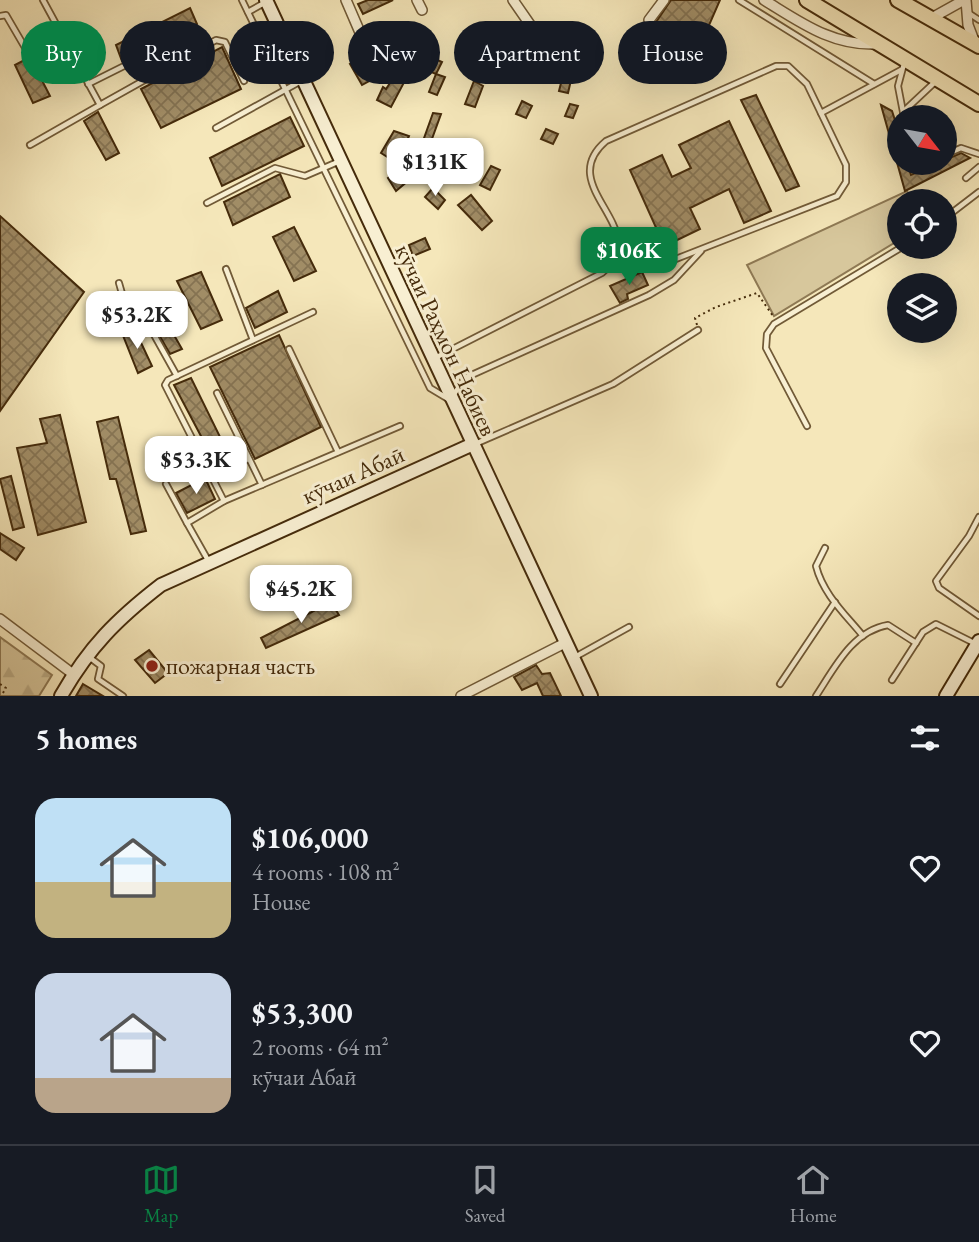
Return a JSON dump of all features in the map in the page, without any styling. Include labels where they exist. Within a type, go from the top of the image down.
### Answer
[{"type":"main road","points":[[807,0],[878,44],[903,65],[938,79],[979,104]]},
{"type":"main road","points":[[898,0],[977,45]]},
{"type":"main road","name":"кӯчаи Раҳмон Набиев","points":[[266,1],[275,21]]},
{"type":"main road","name":"кӯчаи Раҳмон Набиев","points":[[305,84],[431,360],[591,696]]},
{"type":"main road","name":"кӯчаи Абаӣ","points":[[61,696],[86,655],[119,617],[161,585],[471,445]]},
{"type":"main road","points":[[946,696],[978,643]]},
{"type":"street","points":[[346,0],[355,21]]},
{"type":"street","points":[[417,0],[422,10]]},
{"type":"street","points":[[513,0],[528,21]]},
{"type":"street","points":[[649,20],[664,0]]},
{"type":"street","points":[[764,0],[830,38],[855,45],[878,44]]},
{"type":"street","points":[[930,19],[965,0],[977,45]]},
{"type":"street","points":[[0,620],[74,674]]},
{"type":"street","points":[[461,696],[565,643]]},
{"type":"lane","points":[[43,0],[54,21]]},
{"type":"lane","points":[[242,0],[430,388],[450,400],[466,378],[649,295],[674,280],[704,248]]},
{"type":"lane","points":[[739,0],[874,84]]},
{"type":"lane","points":[[248,12],[266,1]]},
{"type":"lane","points":[[966,11],[979,20]]},
{"type":"lane","points":[[0,16],[6,15],[21,41]]},
{"type":"lane","points":[[30,145],[216,40],[225,42],[229,50]]},
{"type":"lane","points":[[821,113],[903,65]]},
{"type":"lane","points":[[902,105],[898,86],[903,65]]},
{"type":"lane","points":[[431,360],[602,273],[615,262],[620,247],[618,235],[588,172],[589,159],[606,141],[776,66],[788,66],[807,84],[846,165],[846,182],[837,196],[663,264]]},
{"type":"lane","points":[[913,105],[938,79]]},
{"type":"lane","points":[[88,84],[100,105]]},
{"type":"lane","points":[[216,128],[295,84]]},
{"type":"lane","points":[[957,150],[961,148],[979,154]]},
{"type":"lane","points":[[207,203],[275,168],[304,176],[324,170],[340,161]]},
{"type":"lane","points":[[966,178],[979,167]]},
{"type":"lane","points":[[957,209],[979,192]]},
{"type":"lane","points":[[355,233],[370,226]]},
{"type":"lane","points":[[807,426],[766,348],[767,334],[777,322],[887,256]]},
{"type":"lane","points":[[226,269],[253,340]]},
{"type":"lane","points":[[120,283],[127,311],[148,324],[177,376]]},
{"type":"lane","points":[[224,501],[165,385],[177,376],[313,312]]},
{"type":"lane","points":[[471,445],[613,384],[698,330]]},
{"type":"lane","points":[[289,349],[338,452]]},
{"type":"lane","points":[[217,393],[262,485]]},
{"type":"lane","points":[[187,523],[224,501],[400,426]]},
{"type":"lane","points":[[208,469],[249,459]]},
{"type":"lane","points":[[166,484],[210,563]]},
{"type":"lane","points":[[979,517],[969,536],[936,581],[939,588],[979,616]]},
{"type":"lane","points":[[825,548],[816,566],[825,589],[863,636]]},
{"type":"lane","points":[[780,684],[835,602]]},
{"type":"lane","points":[[892,680],[923,632],[936,624],[978,643]]},
{"type":"lane","points":[[816,696],[841,658],[863,636],[888,625],[916,643]]},
{"type":"lane","points":[[573,659],[629,627]]},
{"type":"lane","points":[[86,655],[102,666],[98,679],[123,696]]},
{"type":"path","points":[[698,330],[695,318],[716,307],[757,293],[777,322]]},
{"type":"path","points":[[0,684],[6,688],[1,696]]},
{"type":"green space","points":[[887,200],[887,247],[774,316],[747,265]]},
{"type":"green space","points":[[0,637],[52,675],[39,696],[0,696]]},
{"type":"building","points":[[368,0],[393,0],[363,14],[358,4]]},
{"type":"building","points":[[671,0],[720,0],[711,21],[657,21]]},
{"type":"building","points":[[190,8],[196,21],[164,21]]},
{"type":"building","points":[[222,47],[229,62],[229,84],[239,84],[241,89],[161,128],[141,89],[151,84],[215,84],[215,51]]},
{"type":"building","points":[[21,62],[21,78],[15,65]]},
{"type":"building","points":[[440,75],[445,77],[437,95],[429,92],[432,84],[440,84]]},
{"type":"building","points":[[24,84],[44,84],[50,96],[33,103]]},
{"type":"building","points":[[389,84],[403,84],[391,107],[377,100],[383,87],[386,89]]},
{"type":"building","points":[[473,84],[483,86],[475,107],[465,104]]},
{"type":"building","points":[[561,84],[570,84],[568,93],[559,91]]},
{"type":"building","points":[[756,95],[799,186],[786,191],[741,100]]},
{"type":"building","points":[[522,101],[532,106],[526,118],[516,114]]},
{"type":"building","points":[[570,104],[578,106],[573,118],[565,116]]},
{"type":"building","points":[[881,105],[887,108],[887,126]]},
{"type":"building","points":[[98,112],[119,153],[106,160],[84,121]]},
{"type":"building","points":[[433,113],[441,114],[425,158],[418,155]]},
{"type":"building","points":[[290,117],[304,146],[222,186],[210,158]]},
{"type":"building","points":[[729,121],[771,211],[744,223],[729,189],[690,208],[700,229],[673,242],[676,248],[667,252],[630,170],[662,155],[672,177],[691,168],[679,145]]},
{"type":"building","points":[[546,129],[558,134],[553,144],[541,139]]},
{"type":"building","points":[[394,131],[409,136],[397,163],[381,153]]},
{"type":"building","points":[[961,153],[970,158],[957,165],[957,155]]},
{"type":"building","points":[[491,166],[500,170],[490,190],[480,185]]},
{"type":"building","points":[[401,169],[409,180],[396,191],[388,178]]},
{"type":"building","points":[[280,174],[290,197],[233,225],[224,202]]},
{"type":"building","points":[[901,175],[937,175],[909,189],[904,189]]},
{"type":"building","points":[[433,188],[445,200],[438,209],[425,197]]},
{"type":"building","points":[[471,195],[492,221],[482,230],[458,205]]},
{"type":"building","points":[[0,216],[84,292],[0,411]]},
{"type":"building","points":[[294,227],[316,271],[294,281],[273,237]]},
{"type":"building","points":[[425,238],[430,249],[413,256],[409,245]]},
{"type":"building","points":[[201,272],[222,320],[201,329],[177,281]]},
{"type":"building","points":[[642,272],[648,285],[627,294],[628,299],[620,303],[610,286]]},
{"type":"building","points":[[278,291],[287,312],[255,328],[246,308]]},
{"type":"building","points":[[163,316],[182,349],[170,354],[151,321]]},
{"type":"building","points":[[135,330],[152,366],[138,373],[122,333]]},
{"type":"building","points":[[279,335],[321,427],[255,459],[210,367]]},
{"type":"building","points":[[191,378],[225,447],[211,455],[174,385]]},
{"type":"building","points":[[60,415],[86,522],[38,535],[17,448],[47,443],[40,419]]},
{"type":"building","points":[[118,417],[146,531],[131,534],[116,479],[110,479],[97,422]]},
{"type":"building","points":[[11,476],[24,527],[13,530],[0,479]]},
{"type":"building","points":[[205,478],[215,499],[187,513],[176,493]]},
{"type":"building","points":[[0,533],[24,548],[16,560],[0,549]]},
{"type":"building","points":[[331,602],[339,615],[266,648],[261,638]]},
{"type":"building","name":"пожарная часть","points":[[149,650],[168,673],[155,683],[135,660]]},
{"type":"building","points":[[536,665],[542,674],[550,673],[561,696],[543,696],[537,683],[522,690],[514,677]]},
{"type":"building","points":[[83,684],[103,696],[76,696]]},
{"type":"place","name":"пожарная часть","points":[[152,666]]}]
